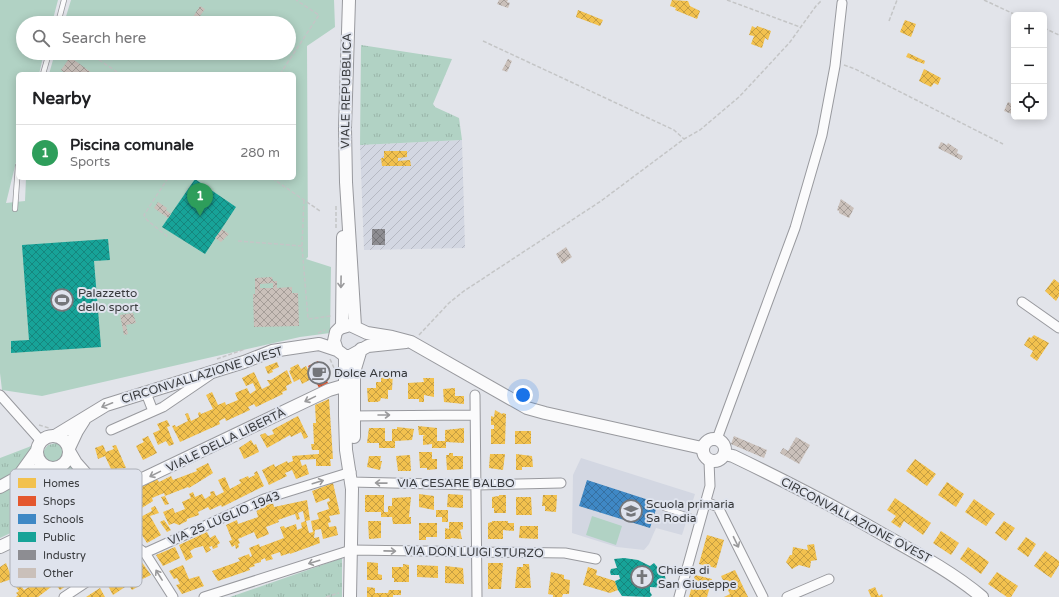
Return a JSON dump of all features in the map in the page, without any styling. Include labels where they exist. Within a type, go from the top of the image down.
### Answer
[{"type":"street","name":"VIALE REPUBBLICA","points":[[339,329],[346,182],[346,92],[349,0]]},
{"type":"street","points":[[717,439],[795,228],[822,135],[835,66],[842,3]]},
{"type":"street","name":"VIALE REPUBBLICA","points":[[346,182],[357,328]]},
{"type":"street","points":[[1022,302],[1059,328]]},
{"type":"street","points":[[349,416],[341,353],[334,341],[339,329],[357,328],[367,333],[392,337],[409,342],[527,408],[545,414],[702,448]]},
{"type":"street","points":[[346,595],[351,550],[351,477],[346,450],[354,372],[359,352],[364,343],[364,338],[357,328]]},
{"type":"street","name":"CIRCONVALLAZIONE OVEST","points":[[55,436],[106,405],[272,351],[318,344],[339,329]]},
{"type":"street","points":[[341,353],[350,356],[368,346],[409,342]]},
{"type":"street","name":"CIRCONVALLAZIONE OVEST","points":[[318,344],[341,353]]},
{"type":"street","points":[[111,430],[163,407],[217,370]]},
{"type":"street","name":"VIALE DELLA LIBERTÀ","points":[[142,480],[329,390],[346,385]]},
{"type":"street","points":[[146,392],[152,411]]},
{"type":"street","points":[[0,395],[39,446],[38,460],[46,467]]},
{"type":"street","points":[[475,395],[477,597]]},
{"type":"street","name":"CIRCONVALLAZIONE OVEST","points":[[69,450],[77,431],[89,414]]},
{"type":"street","points":[[349,416],[475,414]]},
{"type":"street","points":[[23,469],[47,437],[55,436],[62,439],[76,463],[82,469]]},
{"type":"street","points":[[679,597],[710,486],[709,461],[704,456],[702,448],[706,442],[717,439]]},
{"type":"street","points":[[709,461],[719,460],[724,454],[723,444],[717,439]]},
{"type":"street","points":[[61,467],[66,462],[69,450]]},
{"type":"street","name":"CIRCONVALLAZIONE OVEST","points":[[724,454],[733,456],[813,495],[936,563],[982,597]]},
{"type":"street","points":[[40,469],[46,467],[61,467],[69,469]]},
{"type":"street","name":"VIA CESARE BALBO","points":[[351,477],[476,485],[562,483]]},
{"type":"street","name":"VIA 25 LUGLIO 1943","points":[[142,550],[264,499],[351,477]]},
{"type":"street","points":[[0,486],[10,481]]},
{"type":"street","points":[[706,502],[718,507],[763,597]]},
{"type":"street","name":"VIALE DELLA LIBERTÀ","points":[[0,547],[10,542]]},
{"type":"street","name":"VIA DON LUIGI STURZO","points":[[204,597],[351,550],[565,553],[596,559]]},
{"type":"street","points":[[142,551],[173,597]]},
{"type":"street","points":[[787,597],[829,579]]},
{"type":"street","name":"VIA 25 LUGLIO 1943","points":[[64,597],[80,587]]},
{"type":"lane","points":[[60,16],[64,0]]},
{"type":"lane","points":[[44,72],[47,60]]},
{"type":"lane","points":[[15,209],[17,180]]},
{"type":"lane","points":[[664,508],[701,520]]},
{"type":"path","points":[[296,0],[318,15],[296,49]]},
{"type":"path","points":[[727,0],[800,27]]},
{"type":"path","points":[[409,342],[449,303],[464,291],[601,201],[684,139],[700,130],[739,96],[790,42],[822,0]]},
{"type":"path","points":[[889,20],[897,0]]},
{"type":"path","points":[[984,0],[1011,13]]},
{"type":"path","points":[[1047,29],[1059,35]]},
{"type":"path","points":[[483,41],[674,130],[684,139]]},
{"type":"path","points":[[99,60],[117,72]]},
{"type":"path","points":[[281,72],[289,60]]},
{"type":"path","points":[[835,66],[847,65],[1004,144]]},
{"type":"path","points":[[167,180],[144,215],[147,220],[168,237]]},
{"type":"path","points":[[275,180],[320,211]]},
{"type":"path","points":[[304,200],[302,246],[308,319],[326,318],[337,315]]},
{"type":"path","points":[[238,241],[302,246]]},
{"type":"path","points":[[326,597],[346,595]]},
{"type":"shaded area","points":[[462,140],[465,248],[364,250],[360,145]]},
{"type":"shaded area","name":"Scuola primaria Sa Rodia","points":[[581,458],[695,494],[682,535],[656,528],[649,544],[644,550],[617,547],[572,533],[573,475]]},
{"type":"green space","points":[[0,0],[58,0],[54,16],[16,16],[16,60],[42,60],[39,72],[16,72],[16,162],[6,203],[25,201],[26,180],[296,180],[296,72],[50,72],[53,60],[296,60],[296,16],[66,16],[71,0],[334,0],[335,27],[307,46],[308,257],[306,259],[331,267],[330,333],[300,337],[42,396],[2,390],[0,373]]},
{"type":"green space","points":[[361,45],[452,59],[433,104],[435,107],[459,118],[462,140],[360,145]]},
{"type":"green space","points":[[56,443],[64,449],[65,456],[63,461],[79,469],[10,469],[10,533],[0,538],[0,458],[34,445],[44,450],[48,445]]},
{"type":"green space","points":[[592,516],[622,526],[616,545],[586,535]]},
{"type":"green space","points":[[342,558],[342,597],[230,597]]},
{"type":"building: Homes","points":[[672,0],[688,1],[690,6],[700,11],[697,19],[675,10],[676,8],[670,6]]},
{"type":"building: Homes","points":[[578,10],[603,20],[600,26],[576,17]]},
{"type":"building: Homes","points":[[905,20],[916,24],[911,37],[900,32]]},
{"type":"building: Homes","points":[[752,26],[756,28],[757,26],[771,31],[768,40],[765,38],[762,48],[751,44],[754,36],[749,35]]},
{"type":"building: Homes","points":[[908,53],[925,61],[924,64],[906,57]]},
{"type":"building: Homes","points":[[924,69],[941,78],[938,85],[934,83],[931,87],[919,81]]},
{"type":"building: Homes","points":[[384,151],[407,151],[407,157],[398,158],[398,161],[410,160],[411,166],[382,166],[381,158],[384,158]]},
{"type":"building: Homes","points":[[1054,279],[1059,283],[1059,296],[1056,301],[1045,291]]},
{"type":"building: Homes","points":[[1034,335],[1049,343],[1037,361],[1030,356],[1033,351],[1024,345],[1029,337],[1031,338]]},
{"type":"building: Homes","points":[[277,362],[279,367],[272,370],[273,372],[268,374],[265,367]]},
{"type":"building: Homes","points":[[298,364],[301,369],[306,366],[313,378],[302,384],[300,379],[294,382],[289,371],[291,370],[290,368]]},
{"type":"building: Homes","points":[[287,370],[292,383],[286,386],[287,390],[282,392],[283,394],[256,407],[254,404],[248,407],[250,410],[226,421],[225,418],[219,421],[220,424],[180,442],[172,426],[175,425],[176,427],[188,421],[185,414],[188,413],[191,421],[199,417],[198,413],[200,412],[201,414],[213,409],[206,395],[212,392],[218,405],[225,402],[226,405],[238,400],[235,393],[247,388],[250,394],[256,390],[253,383],[246,386],[242,378],[254,372],[262,389],[270,385],[267,380],[271,380]]},
{"type":"building: Homes","points":[[385,372],[393,372],[392,390],[388,390],[388,399],[381,398],[380,401],[377,402],[368,402],[367,388],[376,388],[376,382],[381,382],[381,378],[385,377]]},
{"type":"building: Homes","points":[[423,378],[434,378],[434,397],[424,395],[424,402],[419,402],[419,399],[408,399],[408,383],[424,382]]},
{"type":"building: Homes","points":[[455,388],[455,396],[464,396],[464,404],[444,402],[443,389]]},
{"type":"building: Homes","points":[[329,399],[333,459],[330,459],[331,466],[316,466],[316,459],[300,460],[302,466],[306,464],[309,474],[296,479],[292,470],[285,473],[287,476],[269,485],[262,470],[274,464],[275,467],[287,461],[288,463],[293,461],[292,456],[319,454],[319,450],[312,450],[311,444],[314,444],[313,423],[316,423],[315,405]]},
{"type":"building: Homes","points":[[495,410],[502,414],[506,414],[505,444],[491,444],[491,429],[494,429],[494,425],[491,425],[491,416],[494,417]]},
{"type":"building: Homes","points":[[298,416],[308,437],[304,439],[301,432],[291,437],[290,435],[267,448],[260,435],[265,433],[268,436],[274,434],[272,430]]},
{"type":"building: Homes","points":[[167,420],[170,426],[167,427],[174,444],[169,446],[166,441],[158,445],[153,433],[160,430],[157,424]]},
{"type":"building: Homes","points":[[418,426],[437,428],[437,441],[445,441],[445,430],[464,428],[464,443],[446,442],[446,448],[432,448],[432,444],[423,445],[423,436],[425,435],[419,435]]},
{"type":"building: Homes","points":[[397,427],[414,429],[412,440],[395,441],[395,448],[379,448],[379,443],[367,443],[369,428],[385,428],[385,441],[392,441],[392,429],[397,429]]},
{"type":"building: Homes","points":[[515,431],[531,431],[531,444],[515,444]]},
{"type":"building: Homes","points":[[148,436],[157,453],[143,460],[136,446],[144,442],[142,439]]},
{"type":"building: Homes","points":[[251,440],[254,445],[256,444],[259,452],[244,459],[239,448]]},
{"type":"building: Homes","points":[[103,445],[106,452],[114,449],[112,446],[116,445],[126,468],[111,469],[105,456],[98,459],[95,448]]},
{"type":"building: Homes","points":[[419,452],[432,452],[432,459],[437,459],[437,469],[427,470],[427,468],[420,468]]},
{"type":"building: Homes","points":[[449,453],[453,453],[453,456],[463,456],[463,469],[447,470],[446,455],[449,455]]},
{"type":"building: Homes","points":[[490,454],[505,454],[503,470],[489,468]]},
{"type":"building: Homes","points":[[516,454],[532,456],[533,467],[522,467],[522,470],[516,470]]},
{"type":"building: Homes","points":[[410,455],[411,471],[398,471],[396,456]]},
{"type":"building: Homes","points":[[369,456],[381,456],[380,461],[382,461],[380,470],[367,467]]},
{"type":"building: Homes","points":[[915,459],[936,474],[927,486],[906,471]]},
{"type":"building: Homes","points":[[208,463],[213,473],[189,488],[188,487],[165,496],[164,493],[152,498],[153,501],[142,508],[142,486],[157,479],[159,482],[171,476],[173,480],[197,471],[196,469]]},
{"type":"building: Homes","points":[[257,471],[264,486],[222,507],[221,505],[210,510],[208,507],[198,512],[199,515],[187,519],[187,521],[179,525],[174,523],[169,525],[163,512],[173,508],[175,513],[185,509],[182,502],[191,498],[189,494],[193,492],[195,497],[202,494],[205,499],[211,495],[210,492],[214,491],[216,496],[224,492],[218,480],[225,477],[230,489],[241,483],[239,480],[255,475],[254,473]]},
{"type":"building: Homes","points":[[947,482],[964,494],[956,507],[938,495]]},
{"type":"building: Homes","points":[[333,483],[340,514],[329,516],[331,522],[328,523],[329,527],[336,526],[338,535],[323,539],[321,529],[315,530],[314,538],[319,537],[320,543],[290,554],[281,556],[280,552],[271,555],[273,559],[266,561],[265,558],[261,560],[261,562],[254,564],[255,566],[249,568],[250,570],[218,581],[212,571],[240,561],[238,558],[249,554],[250,557],[252,556],[249,548],[259,544],[260,547],[284,538],[280,527],[284,526],[285,528],[296,524],[297,530],[302,528],[301,523],[305,521],[303,511],[298,513],[300,519],[297,520],[295,514],[278,520],[279,522],[266,527],[269,534],[257,539],[254,532],[238,539],[240,543],[238,544],[239,547],[236,549],[235,545],[232,547],[229,541],[232,540],[226,525],[237,520],[238,524],[258,517],[256,509],[273,503],[274,507],[307,500],[310,520],[306,521],[309,533],[313,532],[311,521],[319,519],[317,513],[329,509],[327,502],[330,501],[329,498],[316,503],[312,491]]},
{"type":"building: Homes","points":[[419,494],[434,496],[434,510],[419,507]]},
{"type":"building: Homes","points":[[448,494],[463,495],[463,508],[447,507]]},
{"type":"building: Homes","points":[[365,495],[384,495],[384,512],[388,512],[388,506],[392,506],[392,498],[411,497],[409,517],[411,517],[411,524],[393,524],[392,517],[381,517],[381,512],[365,512]]},
{"type":"building: Homes","points":[[506,495],[506,513],[494,513],[494,508],[492,508],[492,497]]},
{"type":"building: Homes","points":[[543,495],[557,495],[556,512],[545,511],[545,506],[542,506]]},
{"type":"building: Homes","points":[[165,496],[169,504],[165,505],[161,497]]},
{"type":"building: Homes","points":[[516,497],[531,497],[532,515],[516,515]]},
{"type":"building: Homes","points":[[895,498],[931,523],[923,535],[904,521],[900,528],[891,522],[896,516],[887,510]]},
{"type":"building: Homes","points":[[974,499],[995,514],[986,526],[965,512]]},
{"type":"building: Homes","points":[[155,506],[159,513],[150,516],[161,535],[147,543],[142,535],[142,516],[152,511],[151,508]]},
{"type":"building: Homes","points":[[436,510],[448,510],[448,522],[442,522],[442,517],[436,517]]},
{"type":"building: Homes","points":[[164,520],[171,530],[167,532],[160,522]]},
{"type":"building: Homes","points":[[368,521],[381,521],[381,538],[369,539]]},
{"type":"building: Homes","points":[[492,521],[508,521],[508,523],[514,523],[514,531],[503,530],[503,539],[488,539],[488,523]]},
{"type":"building: Homes","points":[[1004,521],[1015,528],[1006,541],[995,533]]},
{"type":"building: Homes","points":[[449,522],[463,522],[463,529],[460,530],[462,539],[445,539],[445,528],[449,529]]},
{"type":"building: Homes","points":[[419,523],[437,523],[437,537],[426,537],[426,540],[419,540]]},
{"type":"building: Homes","points":[[520,526],[538,526],[538,539],[519,538]]},
{"type":"building: Homes","points":[[941,531],[959,543],[951,555],[933,543]]},
{"type":"building: Homes","points":[[207,532],[210,538],[215,535],[220,543],[217,545],[218,547],[213,549],[212,546],[209,547],[211,550],[206,553],[203,546],[195,548],[190,551],[193,557],[186,561],[179,545]]},
{"type":"building: Homes","points":[[707,535],[724,540],[716,568],[699,564]]},
{"type":"building: Homes","points":[[1026,537],[1036,544],[1028,557],[1017,549]]},
{"type":"building: Homes","points":[[814,544],[817,560],[811,561],[810,568],[799,565],[792,569],[786,562],[790,555],[792,555],[793,547],[808,550],[807,545]]},
{"type":"building: Homes","points":[[175,547],[180,558],[163,566],[156,555]]},
{"type":"building: Homes","points":[[968,547],[989,562],[981,574],[960,559]]},
{"type":"building: Homes","points":[[1045,551],[1059,561],[1059,565],[1051,578],[1034,566]]},
{"type":"building: Homes","points":[[142,562],[151,575],[142,579]]},
{"type":"building: Homes","points":[[367,562],[378,563],[378,574],[382,575],[382,580],[367,580]]},
{"type":"building: Homes","points":[[6,563],[10,574],[10,580],[0,583],[0,567]]},
{"type":"building: Homes","points":[[488,563],[503,563],[501,589],[488,589]]},
{"type":"building: Homes","points":[[403,564],[409,565],[409,582],[394,582],[394,578],[392,578],[392,567],[403,567]]},
{"type":"building: Homes","points":[[523,564],[529,564],[531,588],[515,588],[517,567],[523,567]]},
{"type":"building: Homes","points":[[183,565],[189,579],[199,576],[204,586],[182,594],[176,585],[180,584],[177,578],[174,579],[169,571]]},
{"type":"building: Homes","points":[[417,565],[438,566],[438,578],[417,577]]},
{"type":"building: Homes","points":[[445,566],[463,568],[464,584],[445,583]]},
{"type":"building: Homes","points":[[588,567],[597,570],[596,575],[615,581],[618,590],[610,593],[583,585]]},
{"type":"building: Homes","points":[[735,570],[748,597],[724,597],[730,594],[721,576]]},
{"type":"building: Homes","points":[[551,572],[564,575],[564,579],[570,580],[569,594],[563,594],[562,597],[553,597],[553,595],[548,594]]},
{"type":"building: Homes","points":[[997,572],[1018,586],[1011,597],[1007,597],[988,584]]},
{"type":"building: Homes","points":[[695,575],[712,579],[707,597],[689,597]]},
{"type":"building: Homes","points":[[16,587],[22,587],[24,590],[29,587],[51,587],[38,597],[16,597],[18,595],[16,593],[19,591]]},
{"type":"building: Homes","points":[[58,587],[64,587],[60,590]]},
{"type":"building: Homes","points":[[109,587],[125,587],[113,595]]},
{"type":"building: Homes","points":[[130,587],[137,587],[132,590]]},
{"type":"building: Homes","points":[[367,587],[375,588],[375,593],[388,593],[389,590],[401,590],[401,595],[393,595],[393,597],[367,597]]},
{"type":"building: Homes","points":[[875,587],[879,596],[882,594],[883,597],[871,597],[868,590]]},
{"type":"building: Homes","points":[[100,588],[105,597],[86,597]]},
{"type":"building: Shops","points":[[318,361],[328,383],[319,388],[308,366]]},
{"type":"building: Schools","points":[[587,480],[658,503],[650,528],[579,506]]},
{"type":"building: Public","points":[[194,180],[236,207],[205,254],[162,227]]},
{"type":"building: Public","name":"Palazzetto dello sport","points":[[108,239],[110,260],[94,261],[101,347],[11,353],[11,341],[29,340],[22,245]]},
{"type":"building: Public","name":"Chiesa di San Giuseppe","points":[[624,558],[638,560],[650,566],[654,563],[665,576],[667,588],[650,587],[650,592],[652,595],[650,597],[622,596],[615,581],[620,579],[619,575],[611,575],[610,572],[611,569],[617,568],[614,559]]},
{"type":"building: Industry","points":[[372,229],[385,229],[385,245],[372,245]]},
{"type":"building: Other","points":[[499,0],[508,0],[507,2],[510,3],[508,8],[497,4]]},
{"type":"building: Other","points":[[200,6],[205,9],[200,16],[194,16]]},
{"type":"building: Other","points":[[508,59],[512,61],[507,72],[502,70]]},
{"type":"building: Other","points":[[68,60],[74,60],[91,72],[64,72],[61,70]]},
{"type":"building: Other","points":[[1008,102],[1011,104],[1011,114],[1004,111]]},
{"type":"building: Other","points":[[941,142],[947,145],[948,143],[958,150],[957,153],[963,156],[961,160],[938,148]]},
{"type":"building: Other","points":[[841,199],[854,208],[849,218],[839,213],[837,210]]},
{"type":"building: Other","points":[[158,202],[167,208],[166,210],[171,214],[168,218],[154,208]]},
{"type":"building: Other","points":[[222,229],[229,234],[221,242],[215,238]]},
{"type":"building: Other","points":[[566,247],[572,257],[562,264],[556,254]]},
{"type":"building: Other","points":[[272,277],[273,281],[277,281],[277,288],[292,287],[292,293],[298,293],[299,326],[254,327],[253,294],[255,294],[255,278]],"holes":[[[273,283],[273,288],[260,288],[260,284]]]},
{"type":"building: Other","points":[[133,313],[136,323],[126,325],[128,334],[124,335],[120,315]]},
{"type":"building: Other","points":[[734,436],[767,450],[764,458],[731,444]]},
{"type":"building: Other","points":[[796,437],[810,445],[799,464],[780,453],[783,448],[788,451]]},
{"type":"place","name":"Piscina comunale","points":[[200,216]]},
{"type":"place","name":"Palazzetto dello sport","points":[[62,300]]},
{"type":"place","name":"Dolce Aroma","points":[[319,373]]},
{"type":"place","name":"Scuola primaria Sa Rodia","points":[[631,511]]},
{"type":"place","name":"Chiesa di San Giuseppe","points":[[642,577]]}]
